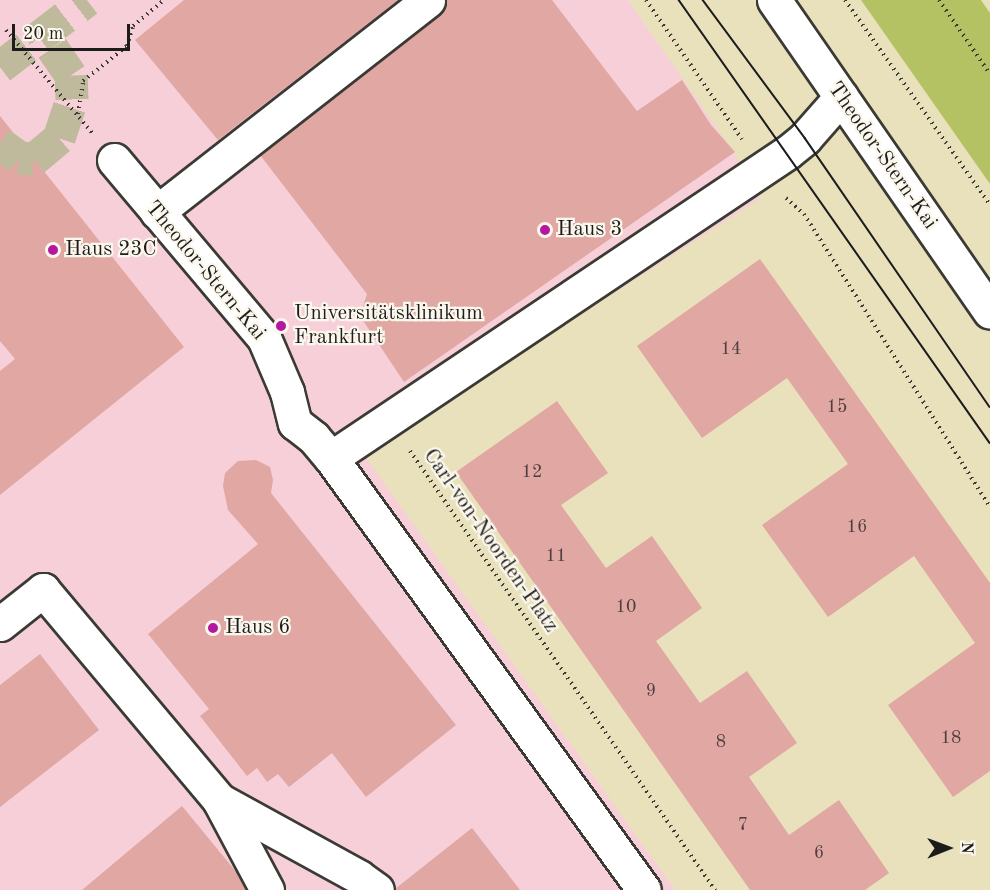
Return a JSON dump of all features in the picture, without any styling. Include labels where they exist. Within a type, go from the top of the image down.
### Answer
[{"type":"main road","points":[[157,212],[428,0]]},
{"type":"main road","name":"Theodor-Stern-Kai","points":[[774,0],[990,312]]},
{"type":"main road","points":[[644,890],[331,458],[763,169],[805,138],[841,97]]},
{"type":"main road","name":"Theodor-Stern-Kai","points":[[114,160],[264,338],[287,392],[295,423],[314,438],[331,458]]},
{"type":"main road","points":[[0,624],[43,590],[219,801],[267,890]]},
{"type":"main road","points":[[219,801],[359,877],[377,890]]},
{"type":"path","points":[[78,115],[83,81],[127,46],[133,26],[164,0]]},
{"type":"path","points":[[646,0],[780,193],[804,214],[990,507]]},
{"type":"path","points":[[845,0],[990,205]]},
{"type":"path","points":[[939,0],[990,74]]},
{"type":"path","points":[[6,30],[114,160]]},
{"type":"path","name":"Carl-von-Noorden-Platz","points":[[419,445],[409,452],[715,890]]},
{"type":"shaded area","name":"Universitätsklinikum Frankfurt","points":[[0,0],[628,0],[732,150],[761,198],[364,455],[675,890],[0,890]]},
{"type":"green space","points":[[861,0],[981,0],[990,13],[990,184]]},
{"type":"building","points":[[184,0],[398,0],[218,140],[135,40]]},
{"type":"building","points":[[446,0],[552,0],[637,111],[682,80],[711,125],[735,152],[404,382],[360,316],[367,294],[260,155],[440,15]]},
{"type":"building","name":"Haus 23C","points":[[0,116],[184,347],[0,495],[0,371],[15,359],[0,341]]},
{"type":"building","points":[[760,259],[990,583],[990,771],[953,797],[888,705],[975,643],[914,556],[828,617],[762,525],[848,464],[787,378],[702,438],[637,346]]},
{"type":"building","points":[[557,401],[608,473],[561,505],[606,568],[652,536],[702,608],[656,641],[700,703],[747,671],[797,743],[749,777],[789,835],[839,800],[889,873],[865,890],[750,890],[456,472]]},
{"type":"building","name":"Haus 6","points":[[256,460],[270,467],[273,480],[271,493],[456,725],[366,797],[332,753],[289,787],[278,774],[267,782],[257,768],[247,776],[200,716],[209,709],[148,634],[258,544],[228,510],[223,486],[225,473],[238,461]]},
{"type":"building","points":[[40,654],[99,730],[0,807],[0,685]]},
{"type":"building","points":[[182,806],[237,873],[246,890],[82,890]]},
{"type":"building","points":[[472,828],[520,890],[395,890],[395,889]]},
{"type":"tunnel","points":[[0,67],[87,0]]},
{"type":"tunnel","points":[[0,143],[19,157],[34,159],[59,138],[72,99],[71,75],[42,33]]},
{"type":"tram line","points":[[679,0],[990,443]]},
{"type":"tram line","points":[[703,0],[805,138],[990,407]]},
{"type":"place","name":"Haus 3","points":[[545,230]]},
{"type":"place","name":"Haus 23C","points":[[53,250]]},
{"type":"place","name":"Universitätsklinikum Frankfurt","points":[[281,326]]},
{"type":"place","name":"Haus 6","points":[[213,628]]}]
